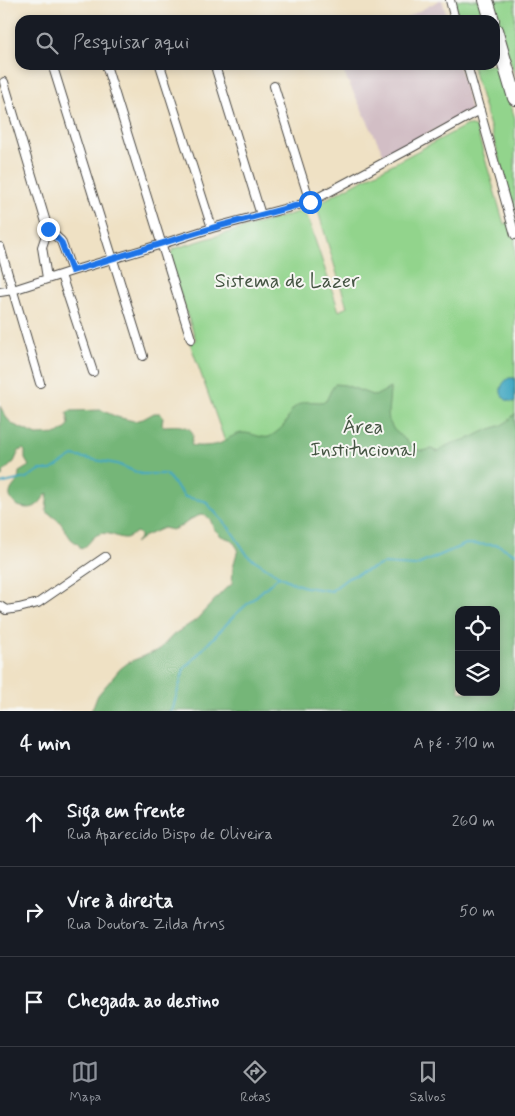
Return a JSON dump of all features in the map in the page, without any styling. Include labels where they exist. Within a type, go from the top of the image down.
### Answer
[{"type":"highway","points":[[486,0],[490,15]]},
{"type":"highway","points":[[500,47],[515,98]]},
{"type":"street","points":[[450,0],[454,15]]},
{"type":"street","points":[[54,70],[143,356]]},
{"type":"street","points":[[108,70],[191,339]]},
{"type":"street","points":[[162,70],[212,228]]},
{"type":"street","points":[[216,70],[261,215]]},
{"type":"street","points":[[468,70],[515,234]]},
{"type":"street","points":[[4,82],[48,229],[61,242],[72,271]]},
{"type":"street","points":[[274,86],[310,202]]},
{"type":"street","points":[[0,292],[13,290],[212,228],[310,202],[480,110]]},
{"type":"street","points":[[48,229],[42,247],[48,278]]},
{"type":"street","points":[[0,248],[40,382]]},
{"type":"street","points":[[61,275],[93,372]]},
{"type":"street","points":[[0,606],[6,610],[38,603],[105,557]]},
{"type":"shaded area","points":[[442,0],[446,15],[412,15]]},
{"type":"shaded area","points":[[342,70],[460,70],[471,110],[385,157]]},
{"type":"green space","points":[[454,0],[480,0],[484,15],[458,15]]},
{"type":"green space","points":[[492,0],[515,0],[515,77],[500,27],[500,15],[496,15]]},
{"type":"green space","points":[[500,67],[515,119],[515,212],[473,70],[500,70]]},
{"type":"green space","name":"Área Institucional","points":[[467,125],[475,127],[477,131],[504,224],[515,219],[515,474],[270,568],[190,343],[196,340],[171,267],[170,258],[172,251],[173,249],[298,212],[304,214],[308,219],[339,311],[347,307],[318,211],[321,204],[326,199]]},
{"type":"green space","points":[[335,384],[345,385],[375,396],[390,388],[389,421],[394,430],[416,449],[422,451],[432,449],[438,452],[448,445],[502,425],[515,413],[515,711],[91,711],[98,695],[120,669],[129,662],[159,650],[173,635],[196,620],[232,584],[233,567],[238,549],[232,540],[221,536],[214,529],[210,519],[203,514],[172,530],[163,528],[143,537],[135,543],[140,537],[137,532],[126,538],[103,533],[99,534],[81,549],[71,539],[60,522],[46,511],[48,493],[39,504],[32,508],[20,507],[11,499],[10,493],[18,480],[19,472],[29,466],[23,449],[19,451],[14,462],[4,471],[0,478],[0,406],[12,424],[37,435],[58,434],[67,428],[69,424],[67,413],[69,411],[101,410],[117,417],[134,421],[154,413],[160,413],[163,417],[163,426],[186,427],[193,433],[191,445],[206,446],[221,443],[242,433],[269,437],[283,427],[296,406],[304,402],[326,401]]},
{"type":"water","points":[[509,378],[515,378],[515,402],[505,399],[501,393],[502,385]]},
{"type":"waterway","points":[[0,484],[26,478],[40,470],[51,470],[73,456],[117,464],[141,474],[166,474],[185,497],[205,501],[230,529],[248,556],[291,582],[305,587],[332,591]]},
{"type":"waterway","points":[[331,591],[348,578],[383,564],[415,566],[466,544],[498,545],[515,554]]},
{"type":"waterway","points":[[171,711],[184,669],[235,615],[279,576]]},
{"type":"route","points":[[48,229],[61,242],[72,271],[212,228],[310,202]]},
{"type":"park label","name":"Sistema de Lazer","points":[[287,280]]}]
